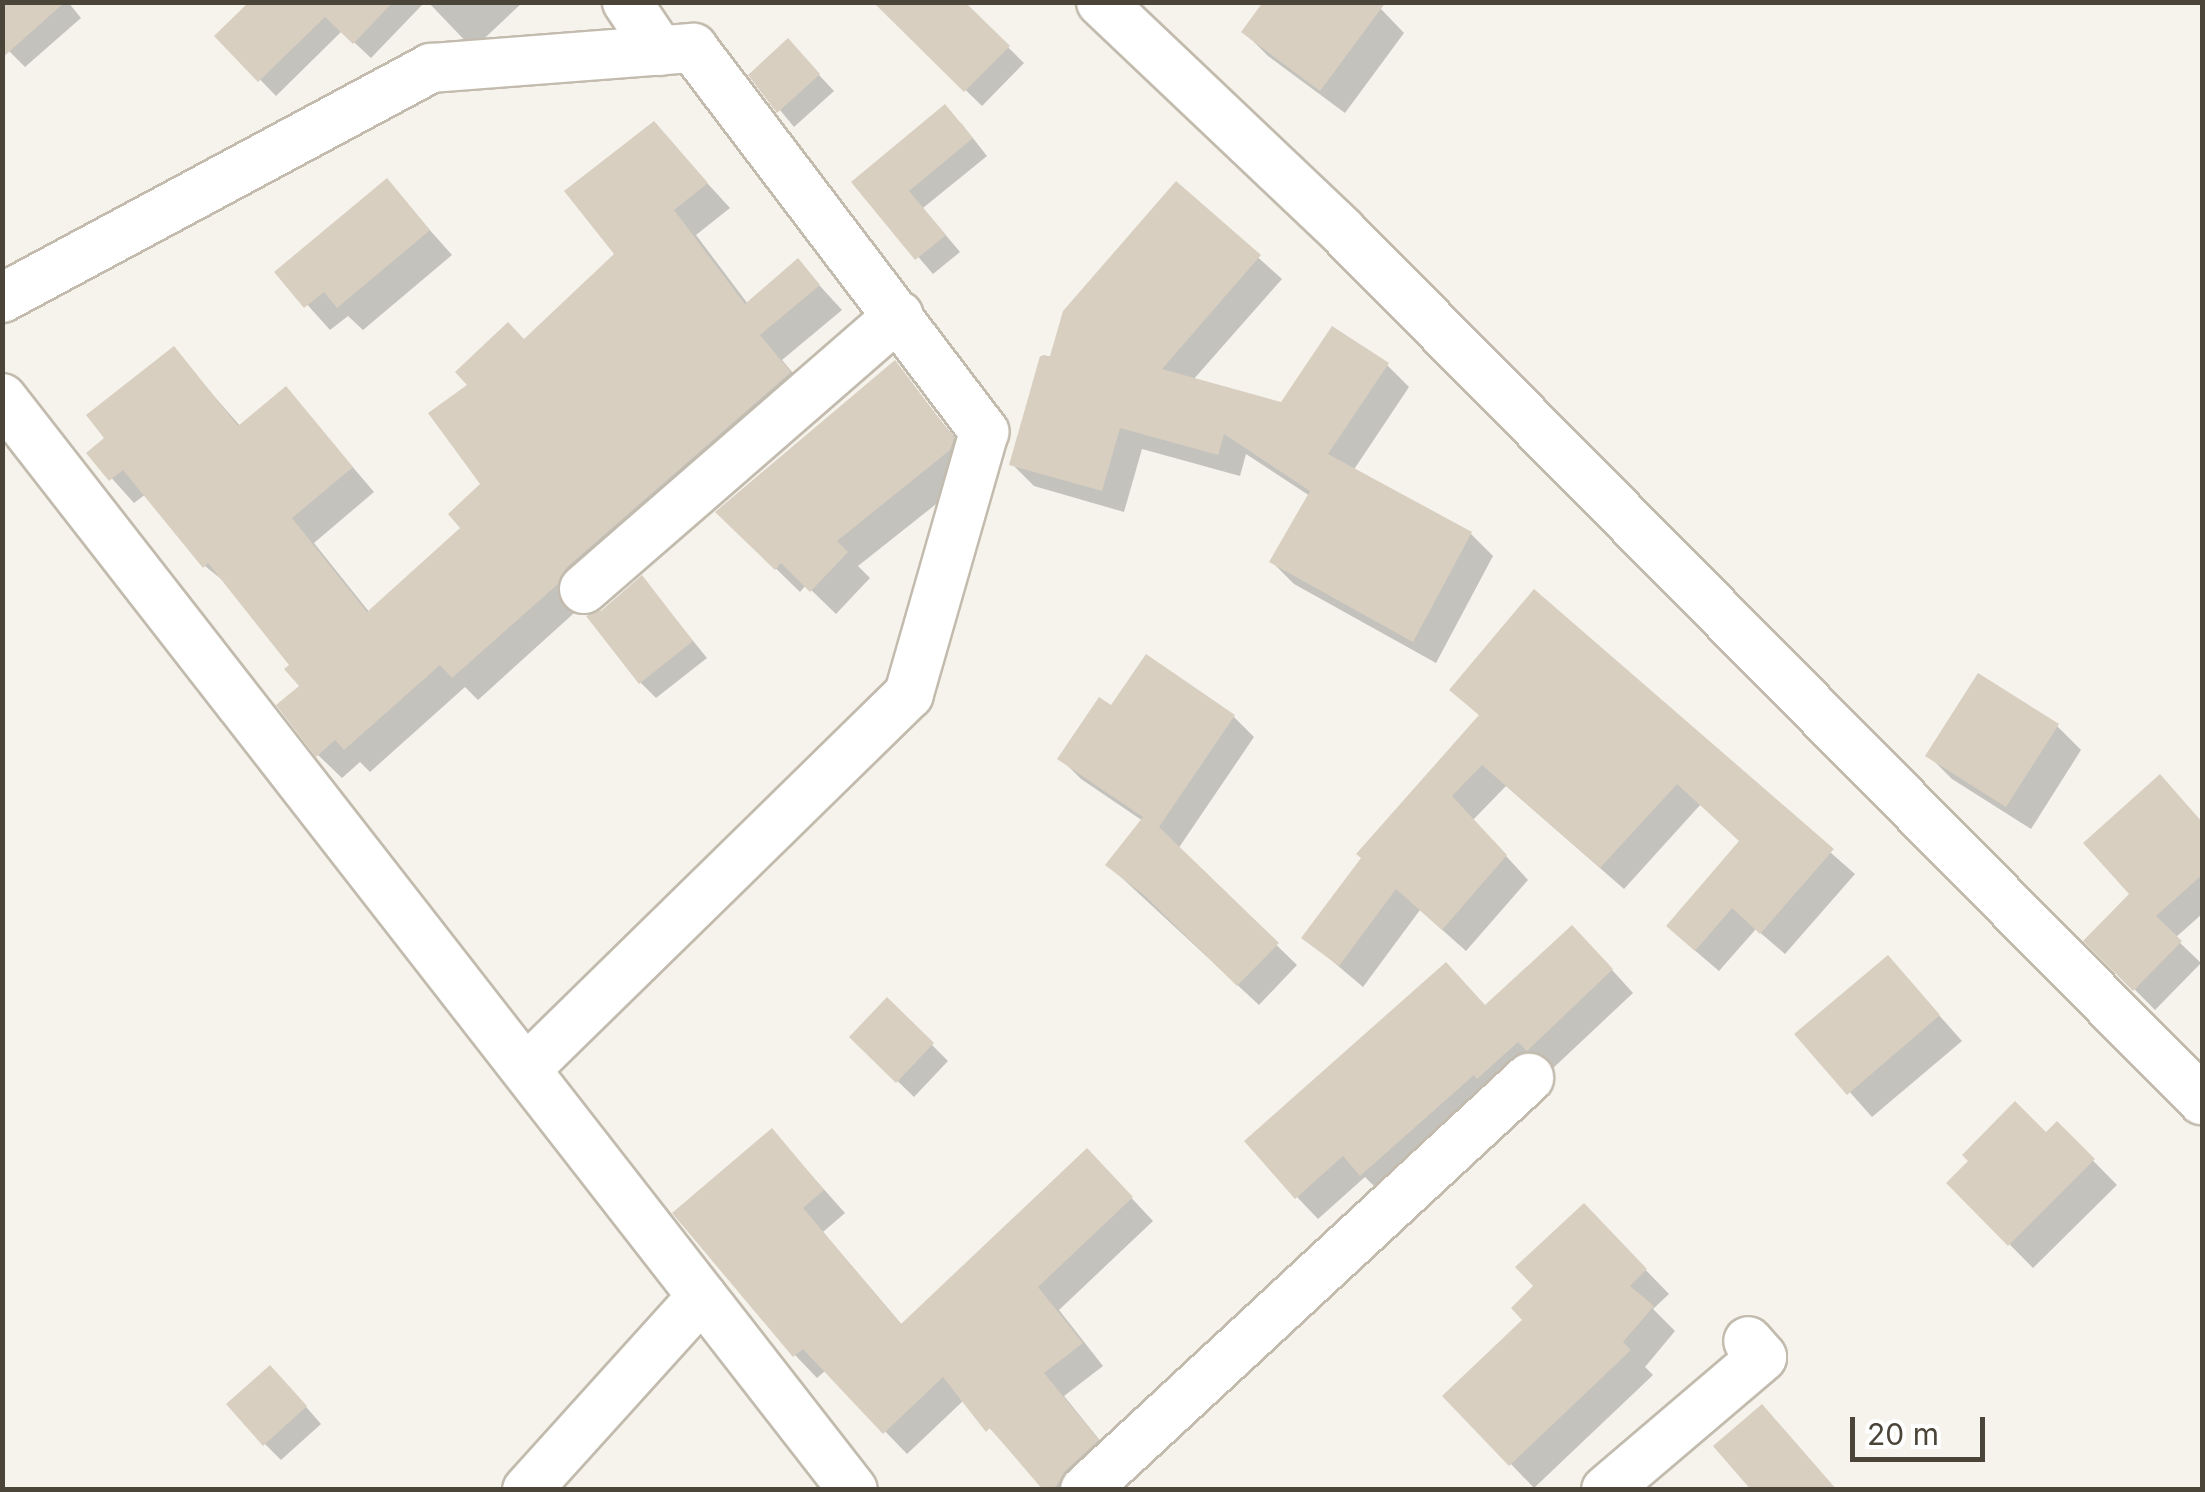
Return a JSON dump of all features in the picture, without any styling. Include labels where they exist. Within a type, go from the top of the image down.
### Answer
[{"type":"street","points":[[627,2],[660,50]]},
{"type":"street","points":[[1101,2],[1342,231],[2202,1100]]},
{"type":"street","points":[[2,298],[431,68],[693,48],[984,432],[909,694],[526,1069]]},
{"type":"street","points":[[584,590],[898,316]]},
{"type":"street","points":[[9,422],[526,1069],[853,1490]]},
{"type":"street","points":[[1085,1490],[1529,1078]]},
{"type":"street","points":[[527,1490],[702,1296]]},
{"type":"street","points":[[1606,1490],[1762,1356],[1748,1341]]},
{"type":"building","points":[[2,2],[65,2],[2,58]]},
{"type":"building","points":[[249,2],[393,2],[353,44],[325,17],[258,82],[214,36]]},
{"type":"building","points":[[873,2],[965,2],[1010,46],[964,92]]},
{"type":"building","points":[[1263,2],[1386,2],[1320,91],[1241,32]]},
{"type":"building","points":[[788,38],[820,74],[777,113],[748,75]]},
{"type":"building","points":[[945,104],[973,138],[909,191],[946,235],[915,260],[851,182]]},
{"type":"building","points":[[654,121],[708,183],[674,210],[745,304],[798,258],[820,285],[760,335],[791,372],[566,568],[558,584],[452,678],[440,665],[344,750],[335,740],[316,757],[276,705],[299,686],[284,669],[289,665],[208,563],[203,568],[123,470],[109,481],[86,453],[104,438],[86,415],[174,346],[238,426],[286,386],[353,467],[292,518],[367,612],[460,528],[448,514],[480,484],[428,413],[467,385],[455,372],[508,322],[524,339],[614,254],[564,191]]},
{"type":"building","points":[[387,178],[430,230],[337,308],[324,292],[304,308],[274,272]]},
{"type":"building","points":[[1176,181],[1261,255],[1162,369],[1281,402],[1332,326],[1389,363],[1328,454],[1472,532],[1413,642],[1269,562],[1310,491],[1224,434],[1218,455],[1120,428],[1102,491],[1009,465],[1040,356],[1050,356],[1063,311]]},
{"type":"building","points":[[895,360],[954,438],[950,450],[837,541],[848,552],[810,592],[781,563],[775,570],[715,512]]},
{"type":"building","points":[[642,575],[693,641],[639,684],[586,616],[602,610]]},
{"type":"building","points":[[1534,589],[1834,849],[1760,934],[1732,908],[1695,951],[1666,926],[1739,841],[1677,784],[1600,868],[1482,765],[1452,796],[1507,855],[1442,930],[1396,889],[1339,966],[1301,938],[1361,858],[1356,854],[1479,715],[1449,690]]},
{"type":"building","points":[[1146,654],[1235,715],[1159,827],[1279,943],[1237,986],[1144,895],[1105,865],[1143,817],[1057,759],[1099,697],[1111,705]]},
{"type":"building","points":[[1978,673],[2059,724],[2006,807],[1925,756]]},
{"type":"building","points":[[2160,774],[2202,822],[2202,875],[2156,916],[2182,941],[2133,991],[2083,941],[2129,894],[2083,843]]},
{"type":"building","points":[[1572,925],[1613,969],[1527,1051],[1518,1042],[1477,1079],[1474,1075],[1360,1176],[1343,1156],[1295,1199],[1244,1141],[1446,962],[1485,1005]]},
{"type":"building","points":[[1888,955],[1940,1015],[1847,1095],[1794,1034]]},
{"type":"building","points":[[887,997],[934,1043],[896,1083],[849,1037]]},
{"type":"building","points":[[2015,1101],[2046,1132],[2057,1121],[2095,1159],[2008,1246],[1946,1183],[1968,1161],[1962,1155]]},
{"type":"building","points":[[772,1128],[824,1190],[803,1208],[901,1324],[1087,1148],[1133,1197],[1038,1287],[1083,1343],[1044,1373],[1099,1440],[1066,1470],[1054,1490],[1043,1490],[990,1428],[986,1432],[943,1377],[883,1434],[803,1349],[793,1357],[672,1213]]},
{"type":"building","points":[[1584,1203],[1647,1269],[1630,1286],[1654,1306],[1623,1342],[1631,1350],[1509,1466],[1442,1396],[1522,1320],[1511,1308],[1533,1286],[1515,1267]]},
{"type":"building","points":[[270,1365],[307,1406],[263,1446],[226,1404]]},
{"type":"building","points":[[1762,1404],[1837,1490],[1751,1490],[1713,1446]]}]
